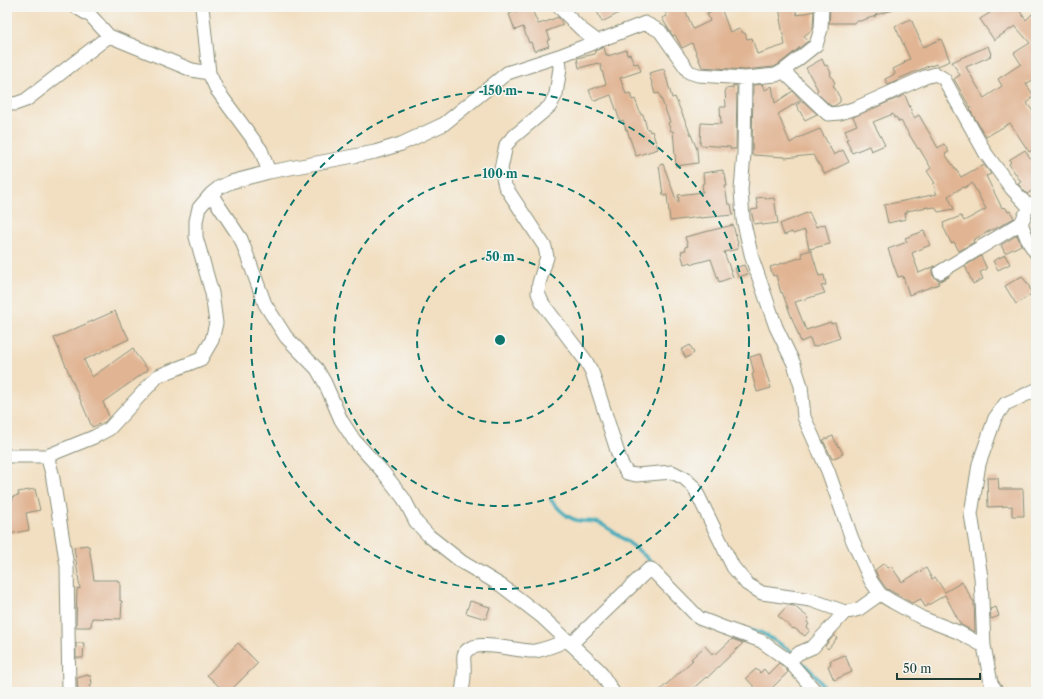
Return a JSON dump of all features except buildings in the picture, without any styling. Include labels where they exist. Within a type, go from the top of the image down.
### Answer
[{"type":"street","points":[[76,7],[91,16],[109,36],[192,70],[209,72]]},
{"type":"street","points":[[202,7],[209,72],[218,90],[261,150],[269,172]]},
{"type":"street","points":[[559,7],[581,29],[597,41]]},
{"type":"street","points":[[7,456],[47,456],[94,437],[109,428],[158,376],[201,359],[212,340],[216,323],[212,293],[196,237],[196,221],[200,208],[211,194],[220,187],[231,182],[269,172],[375,152],[401,144],[444,124],[507,73],[559,56],[645,23],[660,31],[690,72],[698,75],[745,78],[776,74],[783,71],[816,45],[821,29],[822,7]]},
{"type":"street","points":[[7,103],[15,104],[26,100],[109,36]]},
{"type":"street","points":[[559,56],[560,68],[556,94],[550,106],[512,138],[506,145],[501,169],[505,186],[545,247],[547,257],[539,283],[538,293],[543,304],[586,361],[592,372],[621,463],[627,473],[636,475],[672,472],[684,478],[694,487],[733,567],[747,584],[762,593],[811,600],[845,612],[859,609],[880,594]]},
{"type":"street","points":[[783,71],[828,114],[840,114],[856,108],[925,77],[936,74],[944,79],[986,154],[1012,189],[1032,204],[1021,223],[940,272]]},
{"type":"street","points":[[745,78],[744,153],[741,190],[744,219],[752,258],[776,327],[794,364],[801,386],[804,417],[828,471],[852,539],[871,581],[880,594],[922,618],[958,632],[984,646]]},
{"type":"street","points":[[211,194],[242,239],[265,304],[286,337],[317,369],[342,420],[354,440],[383,472],[404,500],[416,522],[429,536],[462,562],[502,586],[541,616],[599,670],[613,692]]},
{"type":"street","points":[[1021,223],[1028,241],[1036,253]]},
{"type":"street","points":[[997,692],[991,683],[984,646],[981,577],[971,514],[979,464],[995,418],[1006,404],[1036,390]]},
{"type":"street","points":[[47,456],[52,473],[67,566],[69,692]]},
{"type":"street","points":[[462,692],[464,655],[470,648],[486,646],[533,651],[551,648],[569,642],[649,569],[651,569],[699,618],[761,641],[793,657],[816,692]]},
{"type":"street","points":[[793,657],[813,647],[845,612]]},
{"type":"waterway","points":[[551,500],[564,514],[572,519],[597,522],[612,531],[636,548],[653,565]]},
{"type":"waterway","points":[[750,630],[762,633],[788,649],[793,654]]},
{"type":"waterway","points":[[797,658],[817,678],[826,692]]}]
